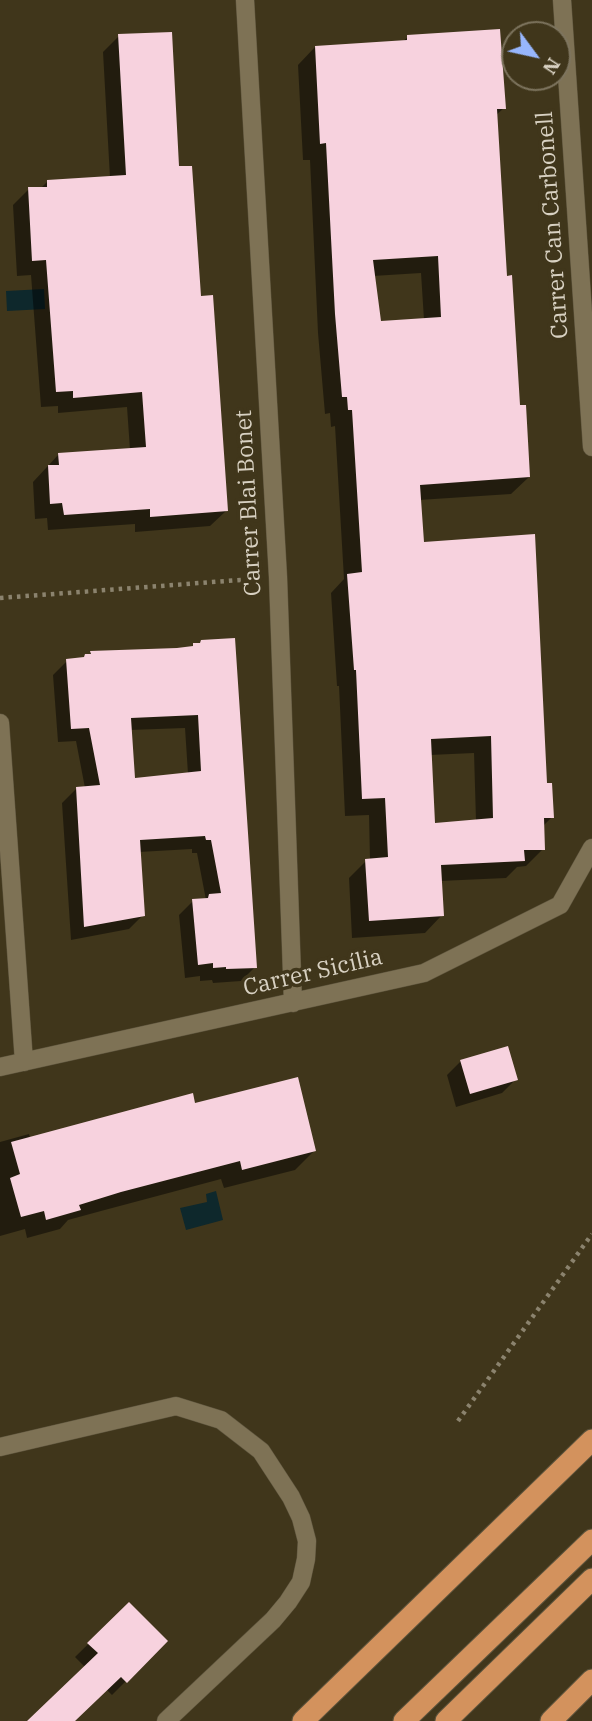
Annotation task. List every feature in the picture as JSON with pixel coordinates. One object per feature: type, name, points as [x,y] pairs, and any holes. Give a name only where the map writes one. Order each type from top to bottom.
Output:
[{"type":"highway","points":[[303,1721],[592,1440]]},
{"type":"highway","points":[[404,1721],[592,1540]]},
{"type":"highway","points":[[446,1721],[592,1580]]},
{"type":"highway","points":[[551,1721],[590,1682]]},
{"type":"street","name":"Carrer Blai Bonet","points":[[245,0],[278,577],[293,1003]]},
{"type":"street","name":"Carrer Can Carbonell","points":[[562,0],[592,447]]},
{"type":"street","points":[[0,723],[24,1062]]},
{"type":"street","name":"Carrer Sicília","points":[[0,1067],[424,973],[560,905],[592,848]]},
{"type":"street","points":[[0,1447],[176,1406],[221,1420],[261,1451],[291,1497],[301,1518],[307,1541],[301,1582],[273,1620],[166,1721]]},
{"type":"path","points":[[0,598],[278,577]]},
{"type":"path","points":[[458,1421],[592,1234]]},
{"type":"water","points":[[44,289],[45,309],[7,311],[6,291]]},
{"type":"water","points":[[216,1191],[223,1220],[186,1230],[180,1208],[207,1202],[206,1194]]},
{"type":"building","points":[[500,29],[501,91],[505,91],[506,109],[497,109],[507,276],[512,275],[520,405],[526,405],[530,477],[420,485],[424,542],[535,534],[547,783],[552,783],[554,818],[544,818],[545,850],[524,850],[525,861],[441,865],[444,916],[369,921],[365,859],[388,857],[385,798],[362,799],[356,670],[347,574],[362,572],[352,410],[348,410],[347,397],[342,397],[326,143],[320,144],[315,46],[407,40],[407,35]],"holes":[[[438,256],[441,317],[381,321],[373,260]],[[491,736],[493,818],[435,823],[431,739]]]},
{"type":"building","points":[[172,32],[179,166],[192,166],[201,296],[213,295],[228,511],[150,517],[150,509],[64,515],[62,503],[50,504],[48,465],[59,465],[58,453],[146,447],[142,392],[73,398],[73,391],[56,392],[46,260],[32,261],[28,187],[47,187],[47,180],[126,175],[118,34]]},
{"type":"building","points":[[235,638],[257,968],[213,968],[213,963],[198,965],[192,899],[208,898],[209,894],[221,893],[211,840],[206,840],[205,836],[140,840],[145,916],[84,927],[76,787],[100,785],[89,728],[71,729],[66,659],[84,657],[85,654],[91,654],[90,651],[193,646],[193,643],[200,643],[201,640]],"holes":[[[198,715],[201,771],[135,778],[131,718]]]},
{"type":"building","points":[[508,1046],[518,1080],[470,1094],[460,1060]]},
{"type":"building","points":[[298,1077],[316,1151],[242,1170],[240,1161],[121,1192],[79,1205],[81,1210],[46,1220],[44,1211],[21,1217],[10,1178],[20,1174],[11,1142],[193,1093],[195,1103]]},
{"type":"building","points":[[129,1602],[168,1641],[127,1683],[121,1677],[75,1721],[27,1721],[98,1653],[87,1643]]}]
